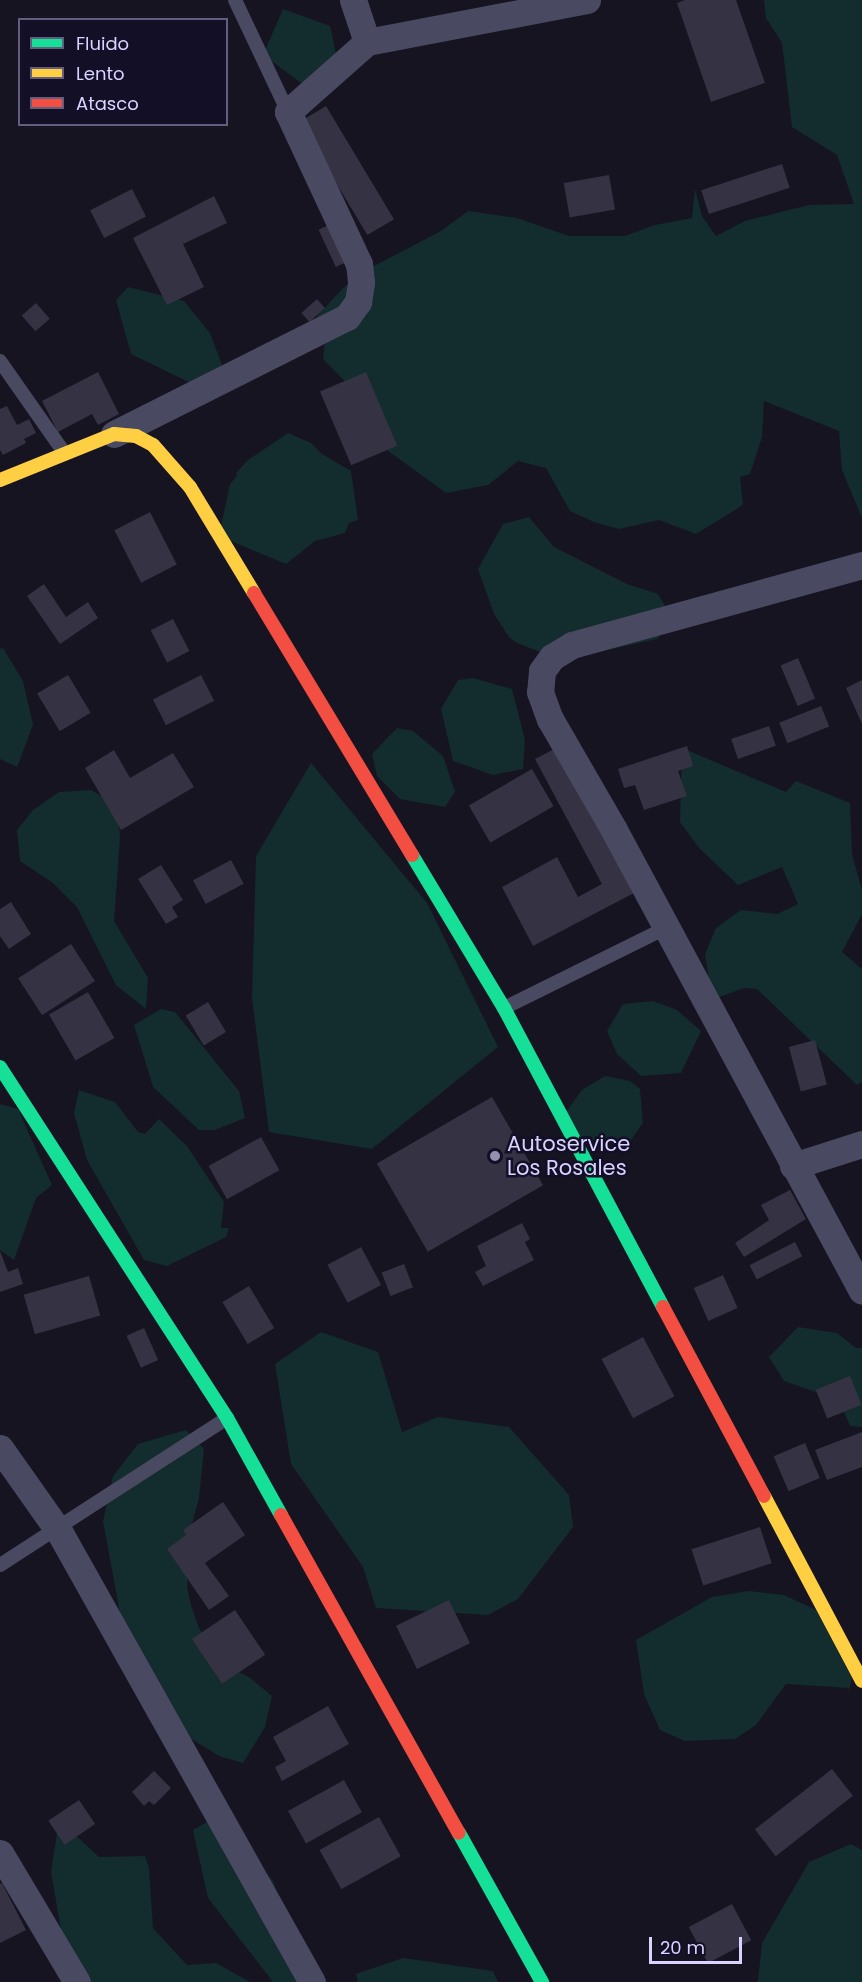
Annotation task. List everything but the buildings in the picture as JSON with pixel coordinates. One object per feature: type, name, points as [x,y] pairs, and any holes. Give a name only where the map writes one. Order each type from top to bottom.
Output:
[{"type":"main road","points":[[0,480],[114,434],[136,436],[153,445],[190,487],[504,1008],[862,1681]]},
{"type":"main road","points":[[3,1078],[227,1418],[542,1982]]},
{"type":"street","points":[[353,0],[367,42]]},
{"type":"street","points":[[114,434],[347,317],[358,302],[361,282],[359,264],[288,112],[367,42],[588,0]]},
{"type":"street","points":[[862,565],[573,645],[552,657],[542,671],[540,692],[550,719],[598,800],[862,1291]]},
{"type":"street","points":[[793,1166],[862,1144]]},
{"type":"street","points":[[0,1448],[56,1528],[312,1982]]},
{"type":"street","points":[[0,1853],[77,1982]]},
{"type":"lane","points":[[236,0],[288,112]]},
{"type":"lane","points":[[0,361],[65,454]]},
{"type":"lane","points":[[504,1008],[666,928]]},
{"type":"lane","points":[[0,1564],[227,1418]]},
{"type":"green space","points":[[764,0],[862,0],[862,518],[842,470],[839,431],[764,401],[762,437],[750,474],[740,477],[743,505],[696,534],[659,520],[619,529],[594,522],[570,511],[546,468],[518,461],[488,485],[446,493],[384,448],[357,394],[323,359],[326,334],[317,316],[344,287],[372,267],[441,231],[468,211],[517,218],[569,236],[625,236],[655,225],[692,218],[695,189],[702,216],[716,236],[745,221],[809,205],[854,204],[837,155],[792,127],[782,43],[766,18]]},
{"type":"green space","points":[[283,9],[330,26],[342,82],[308,88],[263,55]]},
{"type":"green space","points":[[128,287],[184,301],[210,333],[223,368],[207,391],[131,354],[116,300]]},
{"type":"green space","points":[[288,433],[311,443],[322,454],[351,471],[358,520],[349,523],[345,533],[315,541],[286,564],[226,539],[221,526],[230,484],[237,476],[236,473],[248,460]]},
{"type":"green space","points":[[529,517],[554,547],[627,584],[658,594],[673,620],[657,639],[598,652],[573,651],[561,660],[517,643],[509,637],[494,614],[478,569],[503,524]]},
{"type":"green space","points":[[3,648],[23,681],[33,725],[17,767],[0,759],[0,649]]},
{"type":"green space","points":[[473,678],[512,689],[525,740],[523,769],[493,775],[453,761],[441,709],[458,680]]},
{"type":"green space","points":[[397,728],[413,731],[443,756],[455,792],[445,807],[400,799],[377,776],[372,754]]},
{"type":"green space","points":[[682,748],[786,792],[796,781],[850,803],[852,854],[862,890],[862,914],[842,952],[862,969],[862,1082],[857,1085],[757,989],[744,988],[719,997],[710,985],[705,954],[716,928],[741,910],[777,914],[798,904],[782,867],[738,885],[699,848],[680,822]]},
{"type":"green space","points":[[311,763],[427,903],[498,1047],[372,1149],[269,1132],[252,998],[256,856]]},
{"type":"green space","points":[[91,790],[117,805],[120,837],[114,921],[148,978],[146,1009],[116,985],[77,907],[53,883],[20,861],[17,830],[33,810],[59,792]]},
{"type":"green space","points":[[653,1001],[677,1010],[701,1031],[681,1073],[641,1076],[617,1054],[607,1031],[623,1004]]},
{"type":"green space","points":[[161,1009],[175,1012],[239,1091],[245,1118],[215,1130],[199,1130],[153,1087],[134,1025]]},
{"type":"green space","points":[[605,1076],[630,1081],[640,1089],[643,1123],[629,1143],[579,1144],[561,1119],[582,1090]]},
{"type":"green space","points":[[79,1090],[115,1102],[138,1132],[145,1134],[159,1119],[187,1146],[224,1202],[221,1228],[229,1228],[226,1237],[167,1266],[144,1260],[87,1160],[74,1113]]},
{"type":"green space","points":[[0,1104],[18,1109],[52,1185],[36,1198],[14,1260],[0,1250]]},
{"type":"green space","points":[[798,1327],[837,1333],[856,1348],[862,1348],[862,1427],[850,1426],[839,1400],[784,1381],[769,1357]]},
{"type":"green space","points":[[321,1332],[378,1352],[402,1432],[438,1417],[509,1427],[569,1495],[573,1527],[518,1599],[488,1615],[376,1608],[363,1567],[291,1464],[275,1364]]},
{"type":"green space","points":[[186,1430],[204,1449],[199,1498],[190,1532],[187,1587],[191,1605],[199,1628],[222,1664],[249,1677],[272,1696],[265,1727],[243,1763],[219,1756],[190,1738],[125,1640],[103,1521],[113,1476],[138,1444]]},
{"type":"green space","points":[[749,1591],[784,1595],[816,1610],[852,1678],[847,1699],[849,1688],[786,1684],[756,1725],[735,1739],[685,1741],[660,1730],[644,1694],[636,1640],[712,1597]]},
{"type":"green space","points":[[217,1816],[273,1881],[282,1908],[325,1982],[273,1982],[208,1898],[193,1830]]},
{"type":"green space","points":[[59,1820],[99,1857],[145,1856],[149,1868],[153,1928],[187,1965],[216,1963],[250,1982],[88,1982],[63,1941],[51,1872]]},
{"type":"green space","points":[[851,1844],[862,1850],[862,1982],[758,1982],[762,1943],[809,1862]]},
{"type":"green space","points":[[403,1958],[493,1971],[498,1982],[358,1982],[356,1974]]},
{"type":"traffic: fast","points":[[412,855],[504,1008],[663,1307]]},
{"type":"traffic: fast","points":[[0,1067],[227,1418],[281,1515]]},
{"type":"traffic: fast","points":[[459,1833],[542,1982]]},
{"type":"traffic: slow","points":[[0,480],[114,434],[136,436],[153,445],[190,487],[254,593]]},
{"type":"traffic: slow","points":[[764,1496],[862,1681]]},
{"type":"traffic: jam","points":[[254,593],[412,855]]},
{"type":"traffic: jam","points":[[663,1307],[764,1496]]},
{"type":"traffic: jam","points":[[281,1515],[459,1833]]},
{"type":"place","name":"Autoservice Los Rosales","points":[[495,1156]]}]
